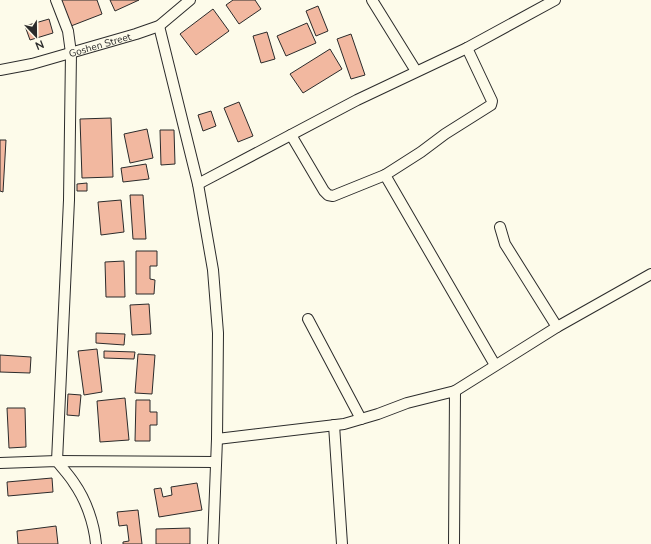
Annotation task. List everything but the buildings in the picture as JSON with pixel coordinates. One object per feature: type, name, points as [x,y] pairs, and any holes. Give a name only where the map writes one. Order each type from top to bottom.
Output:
[{"type":"street","points":[[56,0],[68,31],[71,53],[69,200],[57,461],[75,483],[88,509],[95,529],[96,544]]},
{"type":"street","name":"Goshen Street","points":[[0,70],[32,64],[159,26],[190,0]]},
{"type":"street","points":[[372,0],[416,72]]},
{"type":"street","points":[[198,184],[357,100],[467,48],[538,4],[555,0]]},
{"type":"street","points":[[159,26],[198,184],[213,270],[218,333],[217,439],[213,544]]},
{"type":"street","points":[[291,135],[324,191],[328,195],[332,196],[385,175],[491,105],[492,101],[467,48]]},
{"type":"street","points":[[385,175],[495,365]]},
{"type":"street","points":[[500,227],[505,244],[557,327]]},
{"type":"street","points":[[217,439],[344,424],[407,403],[456,390],[557,327],[651,274]]},
{"type":"street","points":[[308,319],[362,419]]},
{"type":"street","points":[[454,544],[456,390]]},
{"type":"street","points":[[334,425],[342,544]]},
{"type":"street","points":[[0,463],[57,461],[216,462]]}]
